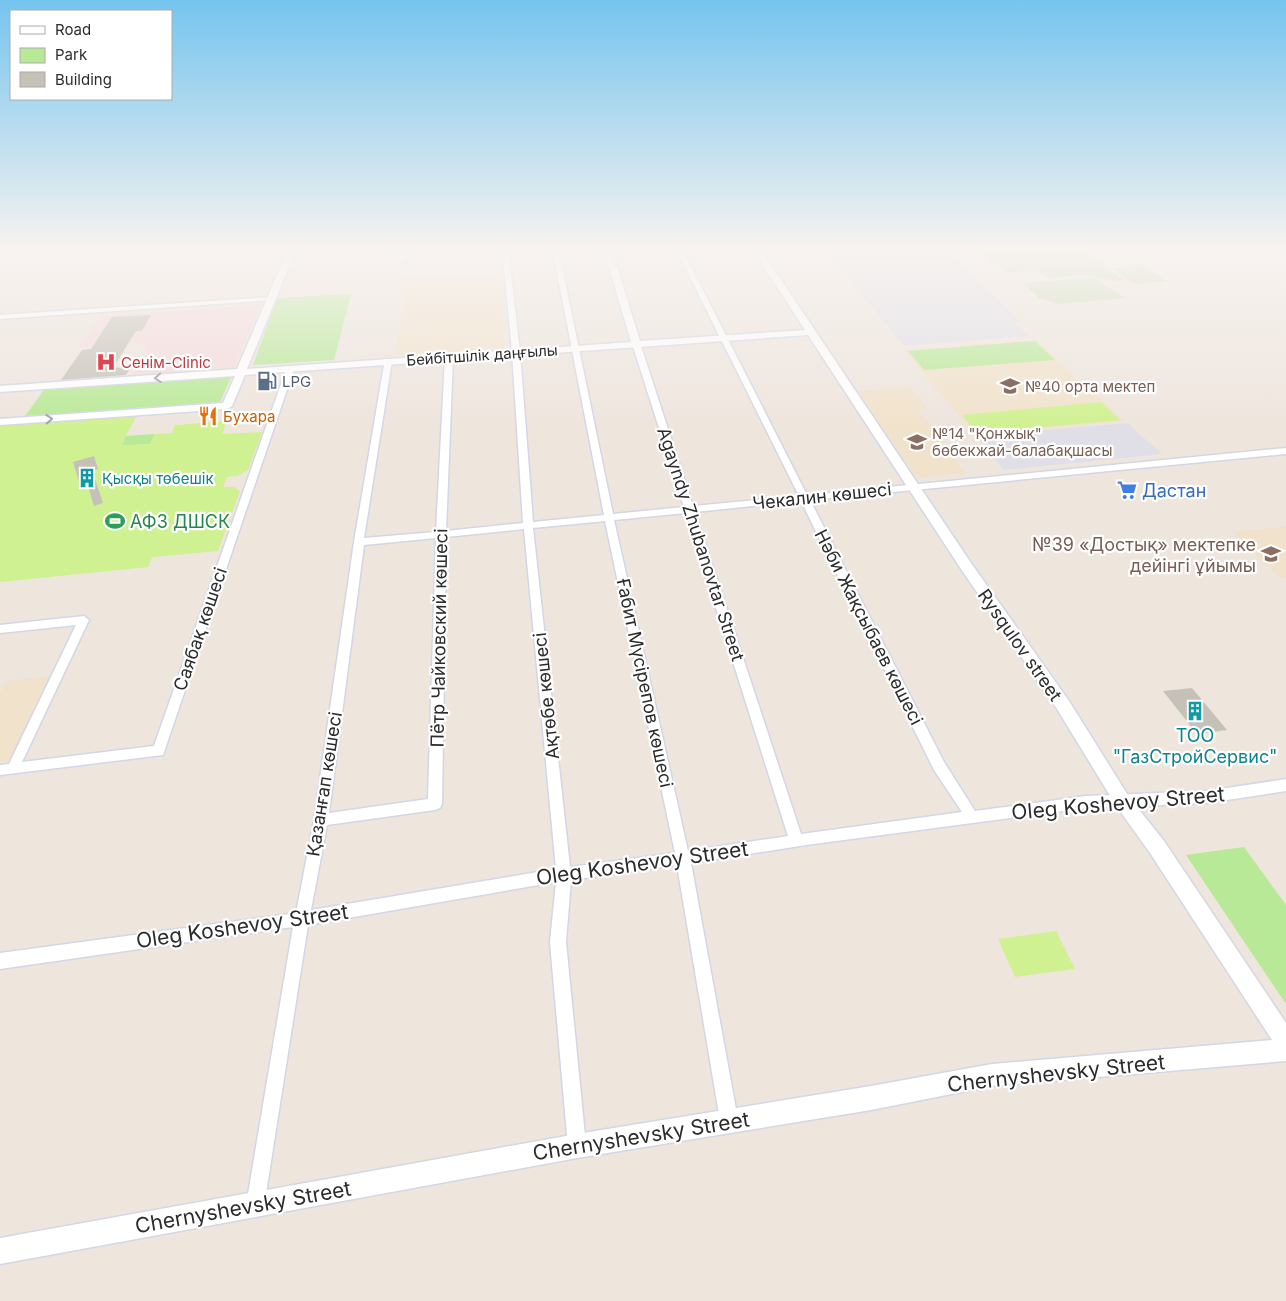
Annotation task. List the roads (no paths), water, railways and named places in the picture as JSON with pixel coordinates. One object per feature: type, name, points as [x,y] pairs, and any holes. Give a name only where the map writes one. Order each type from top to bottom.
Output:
[{"type":"street","points":[[0,317],[140,308]]},
{"type":"street","points":[[0,422],[227,406],[268,308]]},
{"type":"street","name":"Ақтөбе көшесі","points":[[511,308],[528,526],[564,874],[558,942],[577,1146]]},
{"type":"street","name":"Ғабит Мүсірепов көшесі","points":[[569,308],[609,518],[683,858],[730,1120]]},
{"type":"street","name":"Agayndy Zhubanovtar Street","points":[[625,308],[796,840]]},
{"type":"street","name":"Нәби Жақсыбаев көшесі","points":[[709,308],[939,766],[972,817]]},
{"type":"street","name":"Rysqulov street","points":[[795,308],[966,566],[1063,705],[1123,802],[1157,847],[1286,1042]]},
{"type":"street","name":"Бейбітшілік даңғылы","points":[[0,389],[811,332]]},
{"type":"street","name":"Пётр Чайковский көшесі","points":[[320,820],[435,804],[441,534],[449,357]]},
{"type":"street","name":"Қазанғап көшесі","points":[[255,1206],[320,820],[359,542],[388,361]]},
{"type":"street","name":"Саябақ көшесі","points":[[0,770],[158,751],[290,368]]},
{"type":"street","name":"Чекалин көшесі","points":[[359,542],[914,486],[1286,451]]},
{"type":"street","points":[[0,629],[84,620],[13,768]]},
{"type":"street","name":"Oleg Koshevoy Street","points":[[0,961],[302,919],[564,874],[796,840],[1086,802],[1207,798],[1286,785]]},
{"type":"street","name":"Chernyshevsky Street","points":[[0,1251],[577,1146],[871,1098],[992,1075],[1286,1050]]},
{"type":"place","name":"Сенім-Clinic","points":[[106,362]]},
{"type":"place","name":"LPG","points":[[267,381]]},
{"type":"place","name":"№40 орта мектеп","points":[[1010,386]]},
{"type":"place","name":"Бухара","points":[[208,416]]},
{"type":"place","name":"№14 \"Қонжық\" бөбекжай-балабақшасы","points":[[917,442]]},
{"type":"place","name":"Қысқы төбешік","points":[[87,478]]},
{"type":"place","name":"Дастан","points":[[1127,490]]},
{"type":"place","name":"АФЗ ДШСК","points":[[115,521]]},
{"type":"place","name":"№39 «Достық» мектепке дейінгі ұйымы","points":[[1271,554]]},
{"type":"place","name":"ТОО \"ГазСтройСервис\"","points":[[1195,711]]}]
